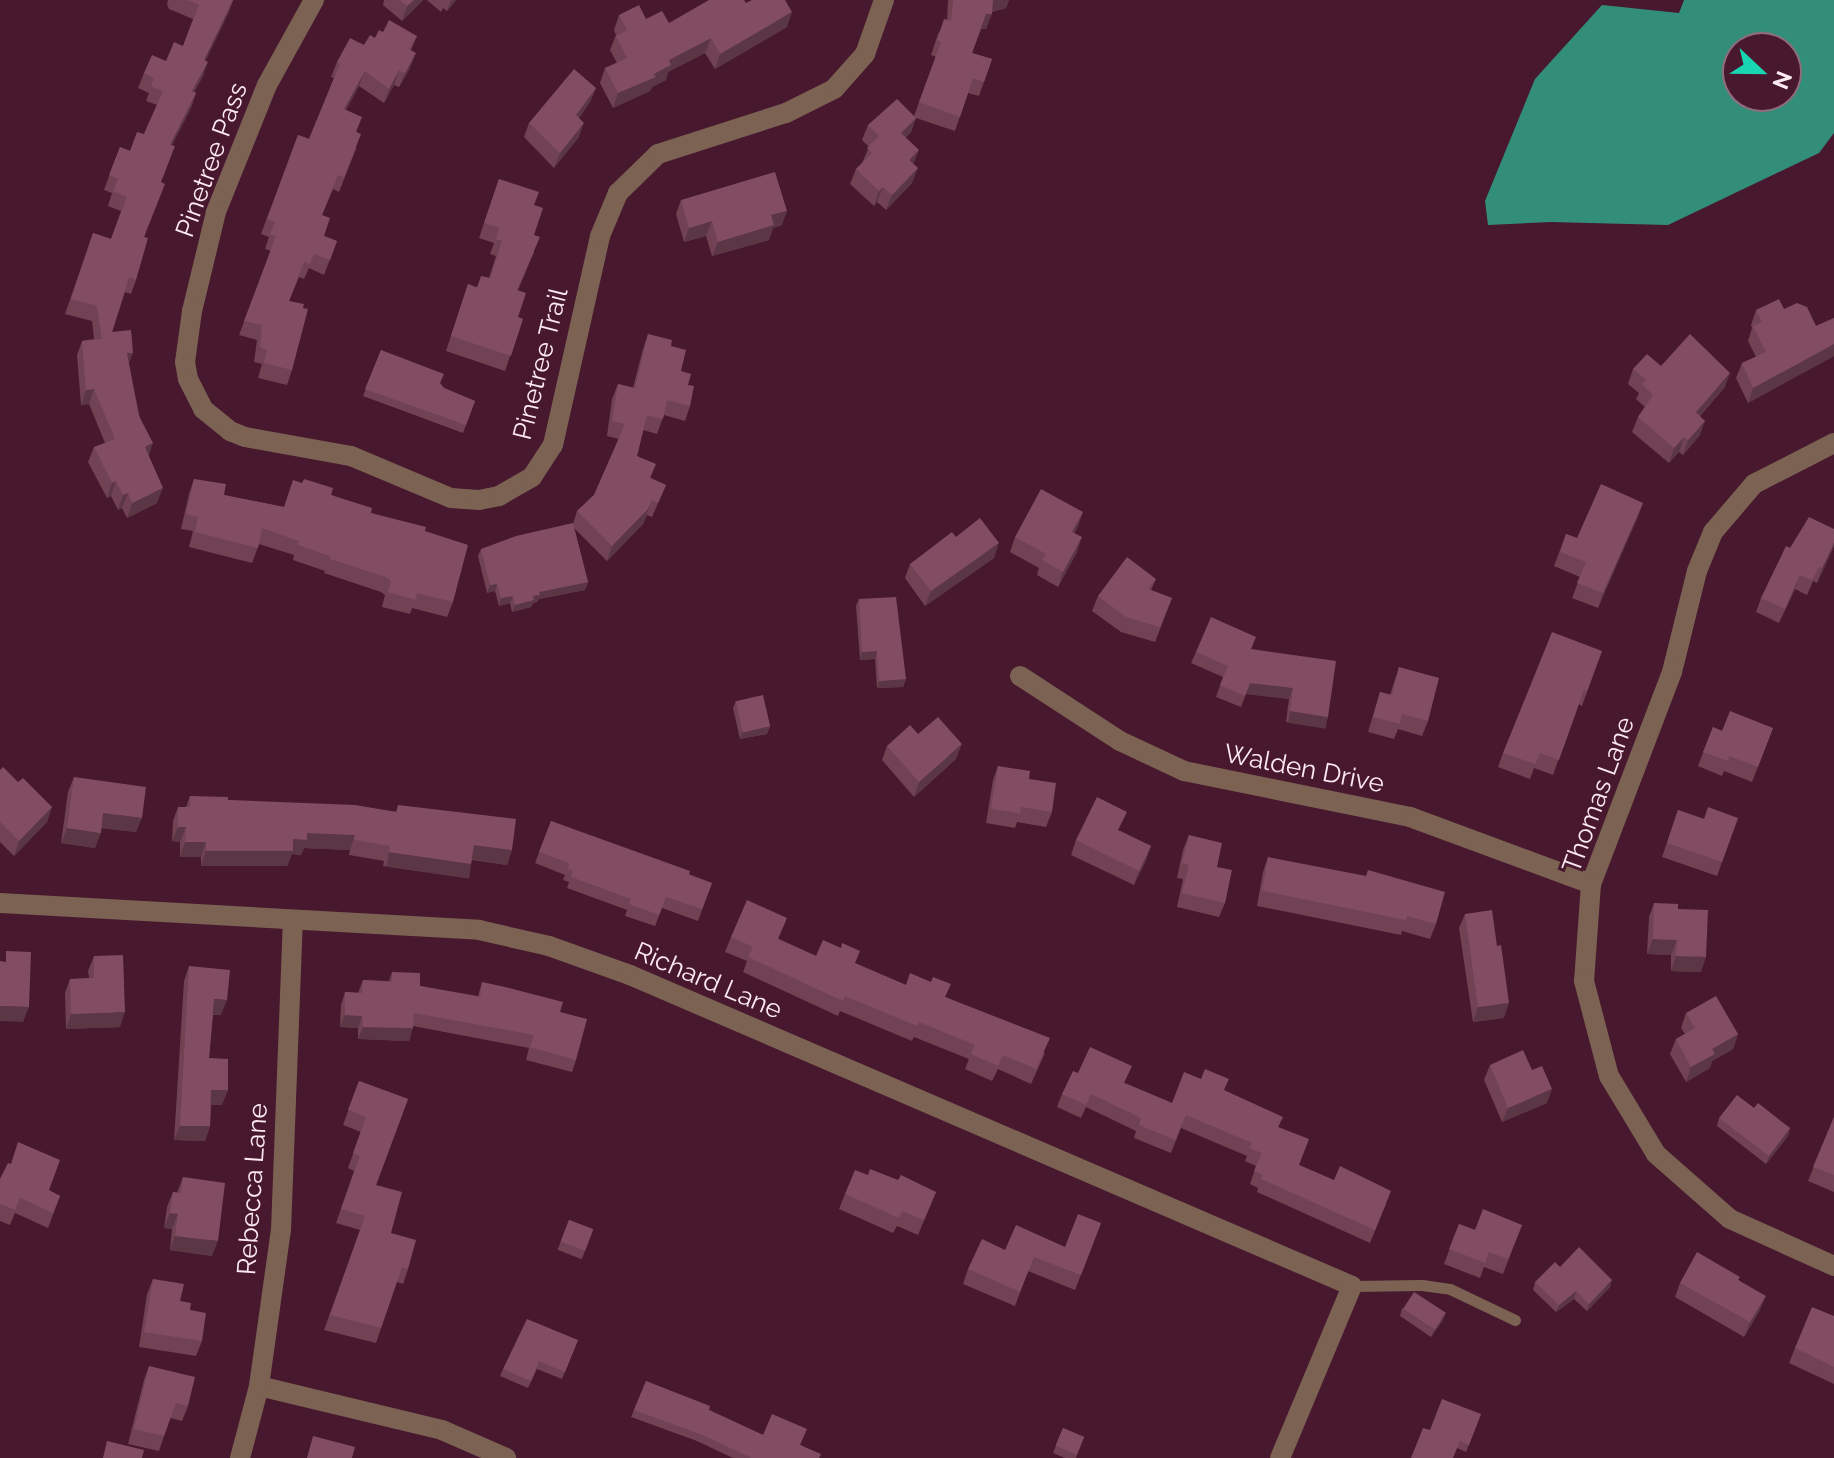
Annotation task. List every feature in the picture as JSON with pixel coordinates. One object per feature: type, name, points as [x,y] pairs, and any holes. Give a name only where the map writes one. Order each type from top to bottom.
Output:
[{"type":"street","name":"Pinetree Pass","points":[[187,347],[207,245],[227,179],[267,85],[314,0]]},
{"type":"street","name":"Pinetree Trail","points":[[187,347],[185,362],[194,395],[203,409],[230,431],[245,437],[351,456],[451,498],[490,499],[515,489],[539,470],[553,445],[591,272],[618,193],[658,154],[786,113],[834,89],[865,54],[884,0]]},
{"type":"street","name":"Thomas Lane","points":[[1834,443],[1754,484],[1713,532],[1697,571],[1672,672],[1591,884],[1584,981],[1609,1076],[1656,1154],[1730,1219],[1834,1266]]},
{"type":"street","name":"Walden Drive","points":[[1020,676],[1120,741],[1184,771],[1410,817],[1591,884]]},
{"type":"street","name":"Richard Lane","points":[[0,903],[479,930],[549,946],[630,975],[1352,1286]]},
{"type":"street","name":"Rebecca Lane","points":[[240,1458],[259,1386],[281,1230],[293,920]]},
{"type":"street","points":[[1280,1458],[1352,1286]]},
{"type":"street","points":[[259,1386],[442,1430],[506,1458]]},
{"type":"lane","points":[[1352,1286],[1422,1285],[1450,1289],[1515,1320]]},
{"type":"shaded area","points":[[1684,0],[1834,0],[1834,133],[1819,153],[1668,225],[1551,222],[1488,225],[1485,201],[1535,79],[1602,5],[1679,13]]},
{"type":"building","points":[[188,0],[233,0],[204,60],[208,62],[192,91],[196,93],[170,145],[175,146],[161,182],[165,184],[144,237],[148,238],[136,280],[129,277],[112,332],[131,330],[133,353],[127,353],[138,414],[153,443],[145,447],[163,488],[132,503],[128,493],[123,495],[116,481],[112,483],[94,447],[115,439],[94,389],[86,390],[82,341],[102,339],[97,306],[71,299],[93,233],[111,239],[127,197],[113,191],[118,179],[109,175],[120,147],[130,151],[137,132],[144,134],[163,91],[151,86],[154,78],[144,73],[152,55],[166,61],[174,42],[183,46],[199,5]]},
{"type":"building","points":[[400,0],[414,0],[407,6]]},
{"type":"building","points":[[709,0],[744,0],[746,3],[752,0],[785,0],[792,12],[720,54],[711,38],[669,60],[671,65],[654,74],[656,77],[618,93],[605,68],[627,58],[616,36],[627,30],[619,15],[639,5],[646,19],[662,11],[669,23]]},
{"type":"building","points":[[953,0],[993,0],[992,14],[986,14],[972,53],[992,59],[984,82],[973,78],[960,117],[919,102],[941,42],[937,40],[944,19],[951,21]]},
{"type":"building","points":[[389,20],[417,36],[409,49],[416,53],[405,73],[399,70],[389,89],[365,71],[344,109],[362,117],[356,132],[361,134],[344,177],[338,175],[322,215],[330,218],[324,236],[337,241],[330,260],[314,254],[310,264],[304,262],[289,301],[304,304],[303,308],[308,309],[292,370],[264,363],[267,350],[260,347],[262,325],[244,321],[276,236],[270,234],[275,222],[267,219],[298,135],[309,139],[340,64],[337,62],[350,38],[364,45],[370,35],[375,38],[379,30],[383,32]]},
{"type":"building","points":[[574,69],[596,88],[576,115],[584,123],[560,153],[529,123]]},
{"type":"building","points":[[897,99],[916,118],[901,133],[919,150],[909,160],[918,168],[892,195],[883,187],[879,191],[856,169],[872,153],[867,148],[879,136],[868,125]]},
{"type":"building","points":[[775,172],[787,211],[771,215],[774,225],[718,242],[712,221],[689,228],[681,200]]},
{"type":"building","points":[[499,179],[539,192],[534,205],[543,208],[534,235],[540,237],[517,290],[526,293],[518,317],[523,319],[511,356],[451,336],[468,284],[477,288],[481,276],[490,278],[502,241],[496,239],[499,228],[484,223]]},
{"type":"building","points":[[1779,299],[1784,309],[1797,303],[1807,307],[1816,326],[1834,318],[1834,344],[1753,388],[1742,363],[1766,352],[1753,326],[1762,322],[1756,310]]},
{"type":"building","points":[[648,334],[672,340],[671,346],[686,350],[681,371],[691,374],[688,385],[694,386],[690,406],[667,400],[663,419],[647,415],[637,456],[656,464],[650,478],[666,485],[658,503],[652,500],[648,509],[612,546],[577,511],[594,495],[625,424],[612,421],[618,384],[635,388]]},
{"type":"building","points":[[1690,334],[1730,373],[1696,412],[1705,421],[1688,440],[1684,437],[1674,448],[1638,417],[1653,395],[1642,384],[1646,380],[1633,369],[1647,354],[1661,366]]},
{"type":"building","points":[[381,350],[444,374],[440,383],[444,388],[475,401],[466,425],[365,389]]},
{"type":"building","points":[[194,479],[226,484],[224,495],[284,507],[293,480],[302,483],[304,479],[333,488],[331,495],[372,508],[371,513],[426,527],[425,531],[468,545],[453,602],[417,593],[415,600],[388,592],[391,581],[386,577],[330,559],[330,556],[298,545],[299,541],[262,528],[258,548],[195,532],[198,517],[186,514]]},
{"type":"building","points":[[1601,484],[1643,503],[1603,593],[1577,583],[1586,562],[1560,552],[1566,534],[1577,538]]},
{"type":"building","points":[[1041,489],[1083,512],[1072,532],[1082,537],[1063,572],[1042,560],[1046,554],[1015,537]]},
{"type":"building","points":[[1809,517],[1834,529],[1834,543],[1822,568],[1819,567],[1812,580],[1800,575],[1785,609],[1761,598],[1786,546],[1790,548]]},
{"type":"building","points":[[980,518],[999,543],[931,591],[910,564],[952,532],[956,537]]},
{"type":"building","points":[[573,523],[588,582],[539,592],[540,595],[533,596],[534,600],[515,605],[513,596],[501,598],[497,584],[490,585],[481,549],[516,536]]},
{"type":"building","points":[[1127,557],[1156,579],[1148,589],[1172,598],[1160,627],[1126,617],[1098,596]]},
{"type":"building","points":[[896,597],[906,679],[879,681],[877,651],[862,652],[859,599]]},
{"type":"building","points":[[1211,617],[1256,637],[1251,649],[1336,661],[1328,717],[1290,711],[1293,688],[1250,683],[1245,696],[1220,685],[1228,666],[1196,652]]},
{"type":"building","points":[[1552,632],[1602,651],[1587,691],[1584,690],[1559,760],[1540,753],[1535,764],[1503,753]]},
{"type":"building","points":[[1399,667],[1439,678],[1428,721],[1402,714],[1400,724],[1373,717],[1380,692],[1392,695]]},
{"type":"building","points":[[763,695],[770,726],[743,732],[736,701]]},
{"type":"building","points":[[1730,711],[1773,728],[1758,767],[1729,756],[1728,761],[1703,752],[1713,727],[1722,731]]},
{"type":"building","points":[[938,717],[962,744],[919,782],[887,746],[910,725],[918,734]]},
{"type":"building","points":[[998,766],[1030,771],[1029,779],[1056,783],[1052,812],[1021,807],[1020,813],[991,809]]},
{"type":"building","points":[[3,767],[18,782],[23,778],[52,807],[19,841],[0,822],[0,770]]},
{"type":"building","points":[[74,777],[146,787],[142,818],[103,813],[101,833],[67,828]]},
{"type":"building","points":[[190,796],[355,805],[397,812],[398,805],[516,819],[512,850],[474,845],[471,864],[389,852],[390,846],[354,840],[355,835],[307,833],[307,840],[293,839],[293,851],[206,851],[206,842],[185,842],[186,827],[178,827],[178,807],[190,807]]},
{"type":"building","points":[[1097,797],[1127,812],[1118,830],[1151,846],[1139,871],[1076,840]]},
{"type":"building","points":[[1708,807],[1738,818],[1722,862],[1667,843],[1678,810],[1704,819]]},
{"type":"building","points":[[551,821],[690,871],[689,875],[712,883],[702,909],[666,897],[659,915],[629,904],[631,899],[571,877],[573,871],[568,869],[569,863],[539,852]]},
{"type":"building","points":[[1189,835],[1222,843],[1217,867],[1232,870],[1225,903],[1182,893],[1189,865],[1182,863]]},
{"type":"building","points":[[1268,857],[1366,876],[1368,870],[1445,892],[1436,924],[1407,916],[1406,920],[1262,891]]},
{"type":"building","points":[[747,900],[787,918],[778,939],[816,956],[823,940],[841,948],[842,943],[860,951],[855,963],[906,985],[910,973],[931,982],[933,977],[951,984],[945,997],[1050,1038],[1036,1069],[1003,1055],[998,1066],[971,1054],[975,1045],[919,1022],[917,1026],[845,996],[843,1001],[748,957],[753,947],[731,937]]},
{"type":"building","points":[[1654,903],[1678,904],[1678,909],[1708,910],[1706,957],[1676,956],[1677,940],[1653,939]]},
{"type":"building","points":[[1492,910],[1497,946],[1501,945],[1509,1003],[1478,1007],[1465,914]]},
{"type":"building","points":[[6,951],[31,952],[29,1007],[0,1006],[0,961],[6,962]]},
{"type":"building","points":[[123,955],[125,1012],[71,1014],[70,979],[94,978],[94,956]]},
{"type":"building","points":[[189,966],[230,970],[227,1000],[214,999],[209,1058],[228,1059],[228,1090],[211,1090],[210,1126],[180,1126]]},
{"type":"building","points":[[392,972],[420,973],[420,986],[480,997],[482,982],[563,1002],[560,1012],[587,1019],[576,1060],[530,1047],[534,1035],[414,1013],[413,1028],[363,1027],[362,1016],[345,1015],[345,992],[362,993],[363,980],[392,982]]},
{"type":"building","points":[[1716,996],[1738,1034],[1712,1049],[1715,1054],[1691,1067],[1676,1039],[1695,1028],[1686,1013]]},
{"type":"building","points":[[1090,1047],[1132,1066],[1124,1083],[1172,1103],[1184,1072],[1201,1079],[1205,1069],[1229,1079],[1224,1090],[1283,1117],[1278,1127],[1309,1139],[1299,1165],[1334,1180],[1340,1166],[1391,1191],[1375,1230],[1261,1179],[1263,1175],[1254,1171],[1262,1153],[1249,1148],[1252,1143],[1186,1115],[1175,1140],[1139,1125],[1141,1118],[1091,1094],[1086,1105],[1062,1094],[1073,1071],[1078,1073]]},
{"type":"building","points":[[1523,1050],[1532,1070],[1542,1066],[1552,1089],[1508,1108],[1490,1065]]},
{"type":"building","points":[[359,1081],[408,1099],[376,1185],[402,1192],[391,1233],[416,1240],[408,1269],[402,1267],[381,1328],[330,1315],[365,1216],[341,1209],[360,1156],[353,1153],[366,1117],[348,1110]]},
{"type":"building","points":[[1737,1095],[1754,1108],[1758,1103],[1790,1128],[1769,1156],[1719,1118]]},
{"type":"building","points":[[1834,1117],[1834,1175],[1813,1167]]},
{"type":"building","points":[[18,1142],[60,1160],[49,1190],[60,1196],[53,1213],[20,1198],[15,1210],[0,1204],[0,1179],[8,1163],[11,1164]]},
{"type":"building","points":[[870,1169],[898,1180],[901,1175],[936,1192],[924,1220],[902,1211],[899,1218],[845,1194],[855,1170],[868,1175]]},
{"type":"building","points":[[183,1177],[225,1183],[218,1241],[175,1236],[178,1214],[170,1213],[173,1192],[181,1193]]},
{"type":"building","points":[[1483,1209],[1522,1225],[1508,1259],[1489,1252],[1485,1263],[1449,1249],[1459,1224],[1475,1230]]},
{"type":"building","points":[[1078,1214],[1101,1223],[1081,1275],[1034,1257],[1020,1292],[968,1269],[982,1239],[1005,1250],[1016,1225],[1065,1247]]},
{"type":"building","points":[[569,1220],[593,1229],[585,1251],[561,1241]]},
{"type":"building","points":[[1579,1247],[1612,1280],[1589,1304],[1576,1291],[1559,1305],[1535,1282],[1555,1262],[1560,1267]]},
{"type":"building","points":[[1697,1252],[1766,1296],[1750,1322],[1680,1283]]},
{"type":"building","points":[[153,1279],[184,1284],[180,1301],[191,1303],[190,1310],[206,1313],[202,1341],[144,1332]]},
{"type":"building","points":[[1414,1292],[1446,1313],[1435,1329],[1403,1309]]},
{"type":"building","points":[[1812,1307],[1834,1316],[1834,1367],[1795,1348]]},
{"type":"building","points":[[527,1319],[578,1340],[565,1372],[539,1361],[531,1381],[503,1369]]},
{"type":"building","points":[[149,1366],[195,1377],[188,1406],[176,1403],[164,1436],[134,1429]]},
{"type":"building","points":[[646,1381],[710,1406],[709,1410],[763,1435],[772,1414],[807,1429],[800,1445],[821,1454],[819,1458],[752,1458],[700,1434],[634,1410]]},
{"type":"building","points":[[1442,1399],[1481,1414],[1469,1445],[1460,1441],[1453,1458],[1411,1458],[1423,1428],[1430,1430]]},
{"type":"building","points":[[1063,1428],[1084,1437],[1077,1454],[1056,1445]]},
{"type":"building","points":[[313,1436],[355,1447],[352,1458],[307,1458]]},
{"type":"building","points":[[107,1441],[144,1450],[142,1458],[103,1458]]}]
